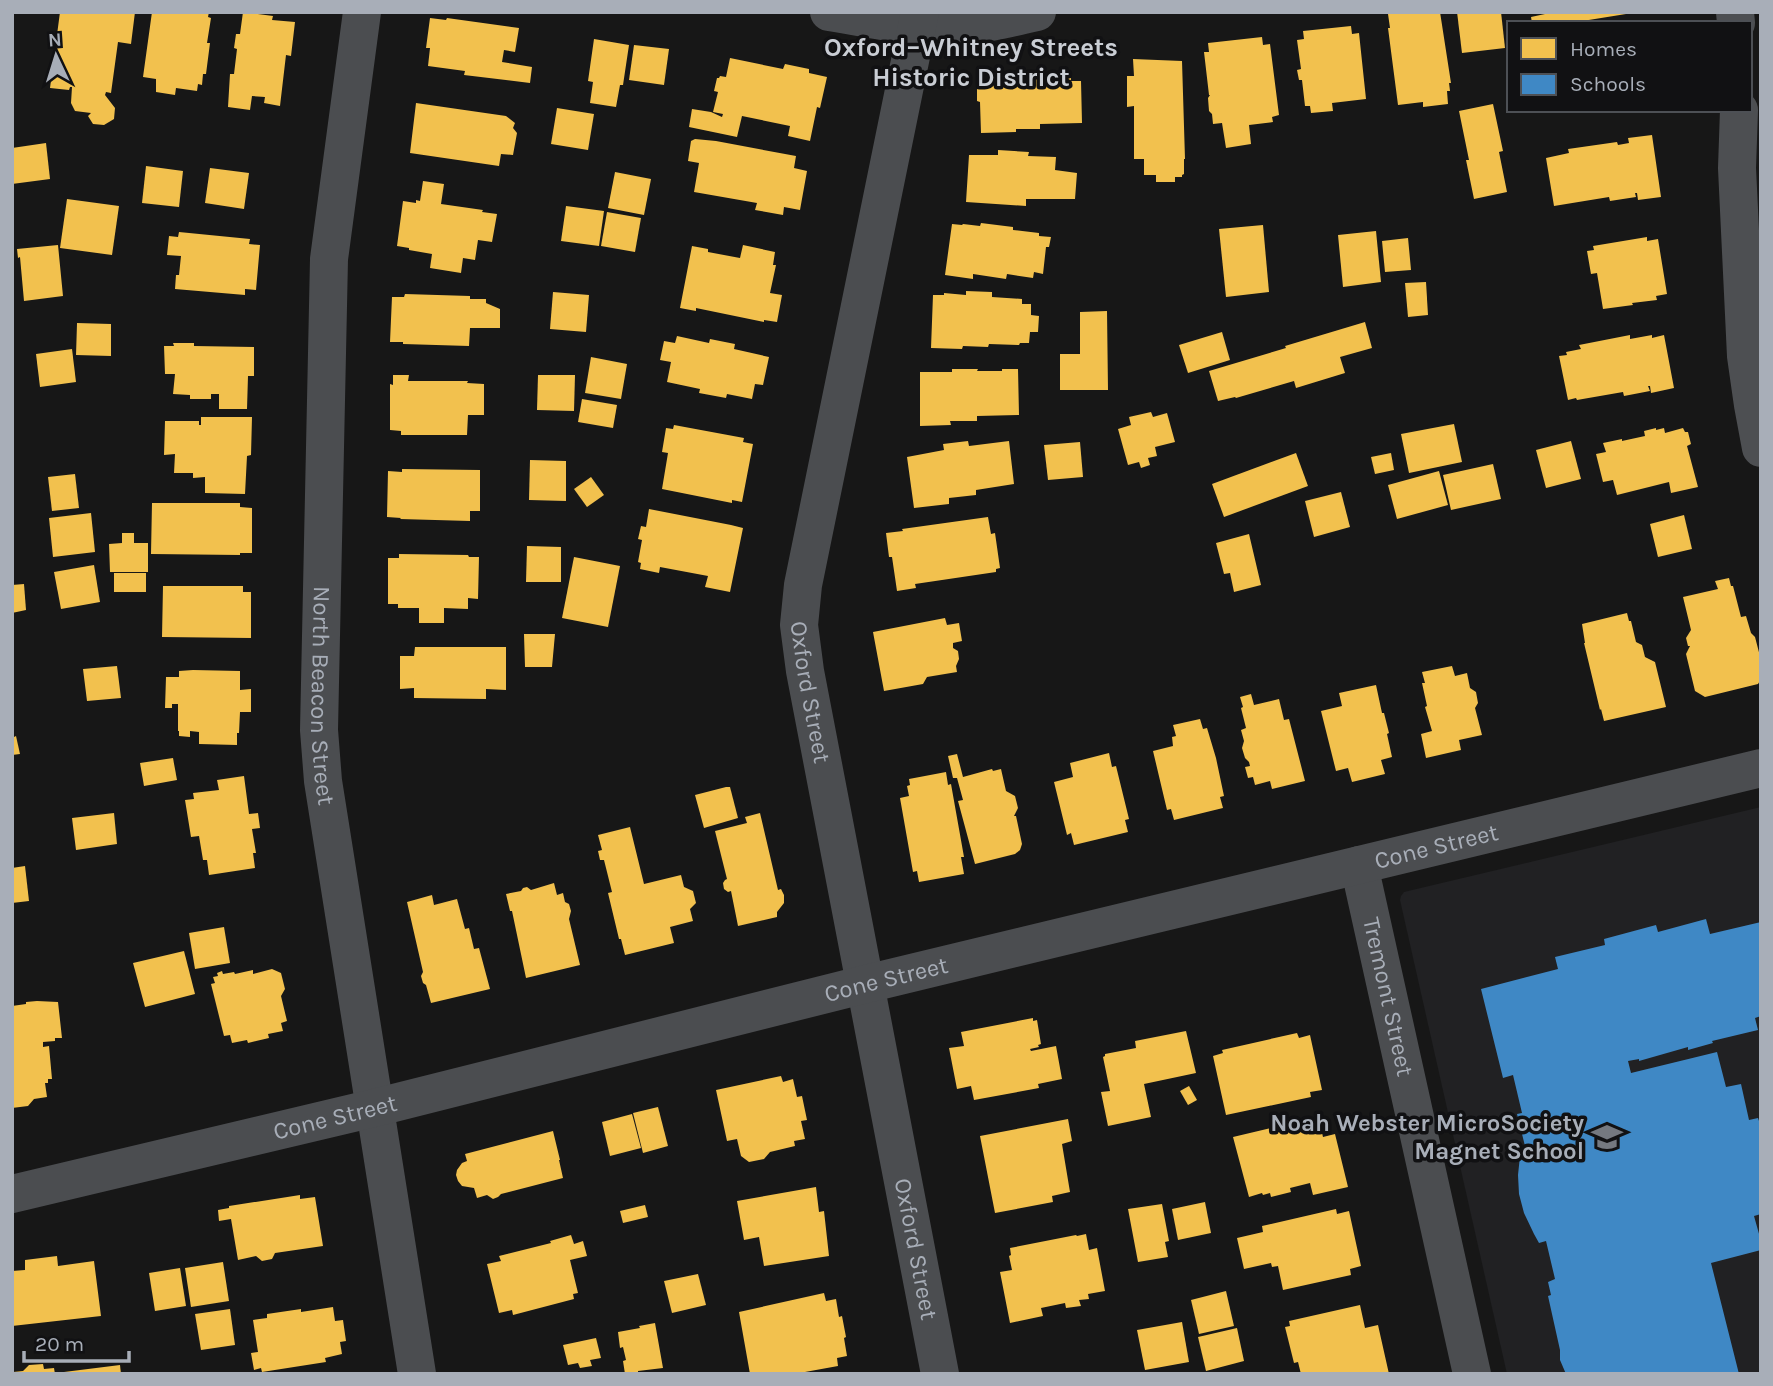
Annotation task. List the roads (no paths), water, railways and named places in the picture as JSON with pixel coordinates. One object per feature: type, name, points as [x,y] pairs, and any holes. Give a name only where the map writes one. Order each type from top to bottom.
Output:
[{"type":"main road","points":[[1739,112],[1737,168],[1746,356],[1761,448]]},
{"type":"street","name":"North Beacon Street","points":[[362,12],[329,259],[319,730],[323,781],[417,1374]]},
{"type":"street","points":[[829,12],[918,19],[948,27],[998,21],[1037,12]]},
{"type":"street","name":"Oxford Street","points":[[918,19],[803,585],[799,625],[805,671],[940,1374]]},
{"type":"street","name":"Cone Street","points":[[12,1194],[374,1108],[866,984],[1761,768]]},
{"type":"street","name":"Tremont Street","points":[[1359,865],[1472,1374]]},
{"type":"place","name":"Noah Webster MicroSociety Magnet School","points":[[1607,1137]]},
{"type":"district","name":"Oxford–Whitney Streets Historic District","points":[[971,62]]}]
